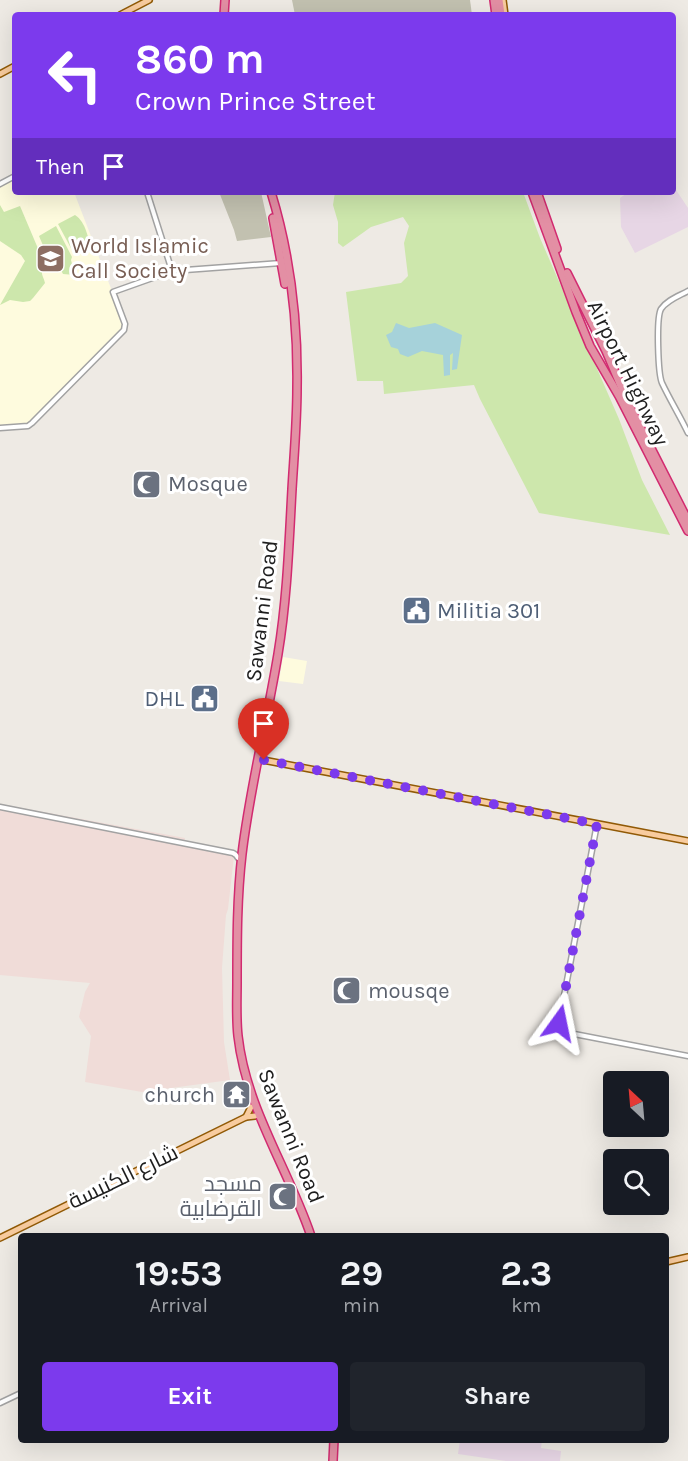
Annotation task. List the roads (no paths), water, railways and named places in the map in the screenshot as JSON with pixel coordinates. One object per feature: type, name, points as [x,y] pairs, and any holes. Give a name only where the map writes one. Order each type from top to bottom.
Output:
[{"type":"highway","name":"Sawanni Road","points":[[270,195],[286,273],[292,339],[293,396],[283,607],[278,656],[262,758],[257,765],[241,866],[237,945],[238,1033],[242,1065],[253,1099],[300,1204],[308,1233]]},
{"type":"highway","name":"Airport Highway","points":[[533,195],[590,346],[619,396],[688,531]]},
{"type":"highway","name":"Airport Highway","points":[[538,195],[566,272],[606,351],[629,405],[688,521]]},
{"type":"highway","points":[[282,253],[293,263],[286,273],[273,264],[282,253]]},
{"type":"highway","points":[[565,281],[596,351],[599,353],[601,349],[566,272]]},
{"type":"highway","name":"Sawanni Road","points":[[283,607],[237,853],[233,944],[233,1029],[244,1088],[308,1233]]},
{"type":"highway","points":[[335,1461],[336,1443]]},
{"type":"main road","points":[[128,12],[151,0]]},
{"type":"main road","points":[[262,758],[688,841]]},
{"type":"main road","points":[[246,1117],[251,1107]]},
{"type":"main road","name":"شارع الكنيسة","points":[[0,1238],[246,1117],[255,1116]]},
{"type":"main road","points":[[669,1261],[688,1257]]},
{"type":"street","points":[[148,195],[172,271]]},
{"type":"street","points":[[0,428],[28,426],[32,423],[124,330],[125,324],[113,292],[172,271],[284,264]]},
{"type":"street","points":[[688,291],[665,305],[660,312],[658,324],[662,382],[688,433]]},
{"type":"street","points":[[0,807],[237,853]]},
{"type":"street","points":[[597,824],[559,1023],[560,1029],[566,1033],[688,1056]]},
{"type":"street","points":[[0,1403],[18,1394]]},
{"type":"water","points":[[396,323],[409,328],[435,323],[462,335],[457,369],[452,370],[453,353],[450,355],[450,375],[444,376],[443,355],[422,351],[408,357],[400,354],[398,349],[391,347],[386,335],[392,332]]},
{"type":"place","name":"World Islamic Call Society","points":[[50,259]]},
{"type":"place","name":"Mosque","points":[[147,484]]},
{"type":"place","name":"Militia 301","points":[[416,611]]},
{"type":"place","name":"DHL","points":[[205,699]]},
{"type":"place","name":"mousqe","points":[[347,991]]},
{"type":"place","name":"church","points":[[236,1095]]},
{"type":"place","name":"مسجد القرضابية","points":[[283,1197]]}]
